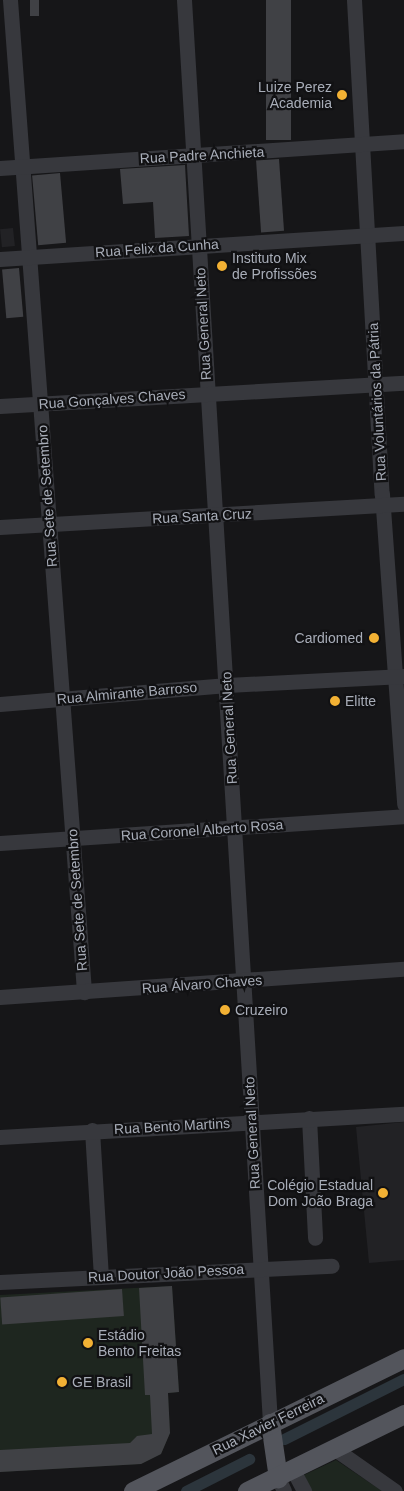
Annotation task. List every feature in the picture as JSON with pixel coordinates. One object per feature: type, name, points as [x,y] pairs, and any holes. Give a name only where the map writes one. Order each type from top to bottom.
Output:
[{"type":"main road","name":"Rua Xavier Ferreira","points":[[133,1491],[404,1358]]},
{"type":"main road","points":[[247,1491],[285,1480],[335,1449],[404,1414]]},
{"type":"main road","name":"Rua General Neto","points":[[270,1423],[275,1456],[285,1480]]},
{"type":"street","name":"Rua Sete de Setembro","points":[[10,0],[84,992]]},
{"type":"street","name":"Rua General Neto","points":[[184,0],[259,1267],[270,1423]]},
{"type":"street","name":"Rua Voluntários da Pátria","points":[[354,0],[369,235],[382,505],[400,676],[404,804]]},
{"type":"street","name":"Rua Padre Anchieta","points":[[0,168],[362,143],[404,142]]},
{"type":"street","name":"Rua Felix da Cunha","points":[[0,259],[404,233]]},
{"type":"street","name":"Rua Gonçalves Chaves","points":[[0,406],[207,392],[404,383]]},
{"type":"street","name":"Rua Santa Cruz","points":[[0,527],[49,522],[216,516],[404,504]]},
{"type":"street","name":"Rua Almirante Barroso","points":[[0,704],[226,685],[400,676]]},
{"type":"street","name":"Rua Coronel Alberto Rosa","points":[[0,843],[72,840],[404,816]]},
{"type":"street","name":"Rua Álvaro Chaves","points":[[0,997],[243,982],[404,969]]},
{"type":"street","name":"Rua Bento Martins","points":[[0,1137],[92,1130],[404,1114]]},
{"type":"street","points":[[309,1118],[316,1238]]},
{"type":"street","points":[[92,1130],[101,1277]]},
{"type":"street","name":"Rua Doutor João Pessoa","points":[[0,1282],[259,1267],[332,1266]]},
{"type":"street","points":[[335,1449],[395,1491]]},
{"type":"street","points":[[285,1480],[304,1491]]},
{"type":"shaded area","points":[[13,228],[15,246],[2,247],[0,229]]},
{"type":"shaded area","name":"Colégio Estadual Dom João Braga","points":[[404,1122],[404,1260],[369,1263],[356,1127]]},
{"type":"shaded area","name":"Estádio Bento Freitas","points":[[172,1286],[179,1392],[168,1393],[170,1433],[161,1454],[141,1464],[0,1472],[0,1295]]},
{"type":"shaded area","points":[[336,1460],[382,1491],[312,1491],[304,1475]]},
{"type":"building","points":[[30,0],[39,0],[39,16],[30,16]]},
{"type":"building","points":[[266,0],[291,0],[291,140],[266,140]]},
{"type":"building","points":[[279,159],[284,231],[261,232],[256,161]]},
{"type":"building","points":[[185,165],[189,236],[155,238],[153,202],[123,204],[120,169]]},
{"type":"building","points":[[60,173],[66,243],[38,245],[32,175]]},
{"type":"building","points":[[19,268],[23,317],[6,318],[2,269]]},
{"type":"building","points":[[172,1286],[179,1392],[168,1393],[170,1433],[161,1454],[141,1464],[0,1472],[0,1450],[130,1443],[137,1436],[152,1434],[150,1395],[145,1395],[139,1288]]},
{"type":"building","points":[[122,1289],[124,1316],[2,1324],[0,1298]]},
{"type":"waterway","points":[[284,1439],[404,1379]]},
{"type":"waterway","points":[[186,1491],[249,1459]]},
{"type":"place","name":"Luize Perez Academia","points":[[342,95]]},
{"type":"place","name":"Instituto Mix de Profissões","points":[[222,266]]},
{"type":"place","name":"Cardiomed","points":[[374,638]]},
{"type":"place","name":"Elitte","points":[[335,701]]},
{"type":"place","name":"Cruzeiro","points":[[225,1010]]},
{"type":"place","name":"Colégio Estadual Dom João Braga","points":[[383,1193]]},
{"type":"place","name":"Estádio Bento Freitas","points":[[88,1343]]},
{"type":"place","name":"GE Brasil","points":[[62,1382]]}]
